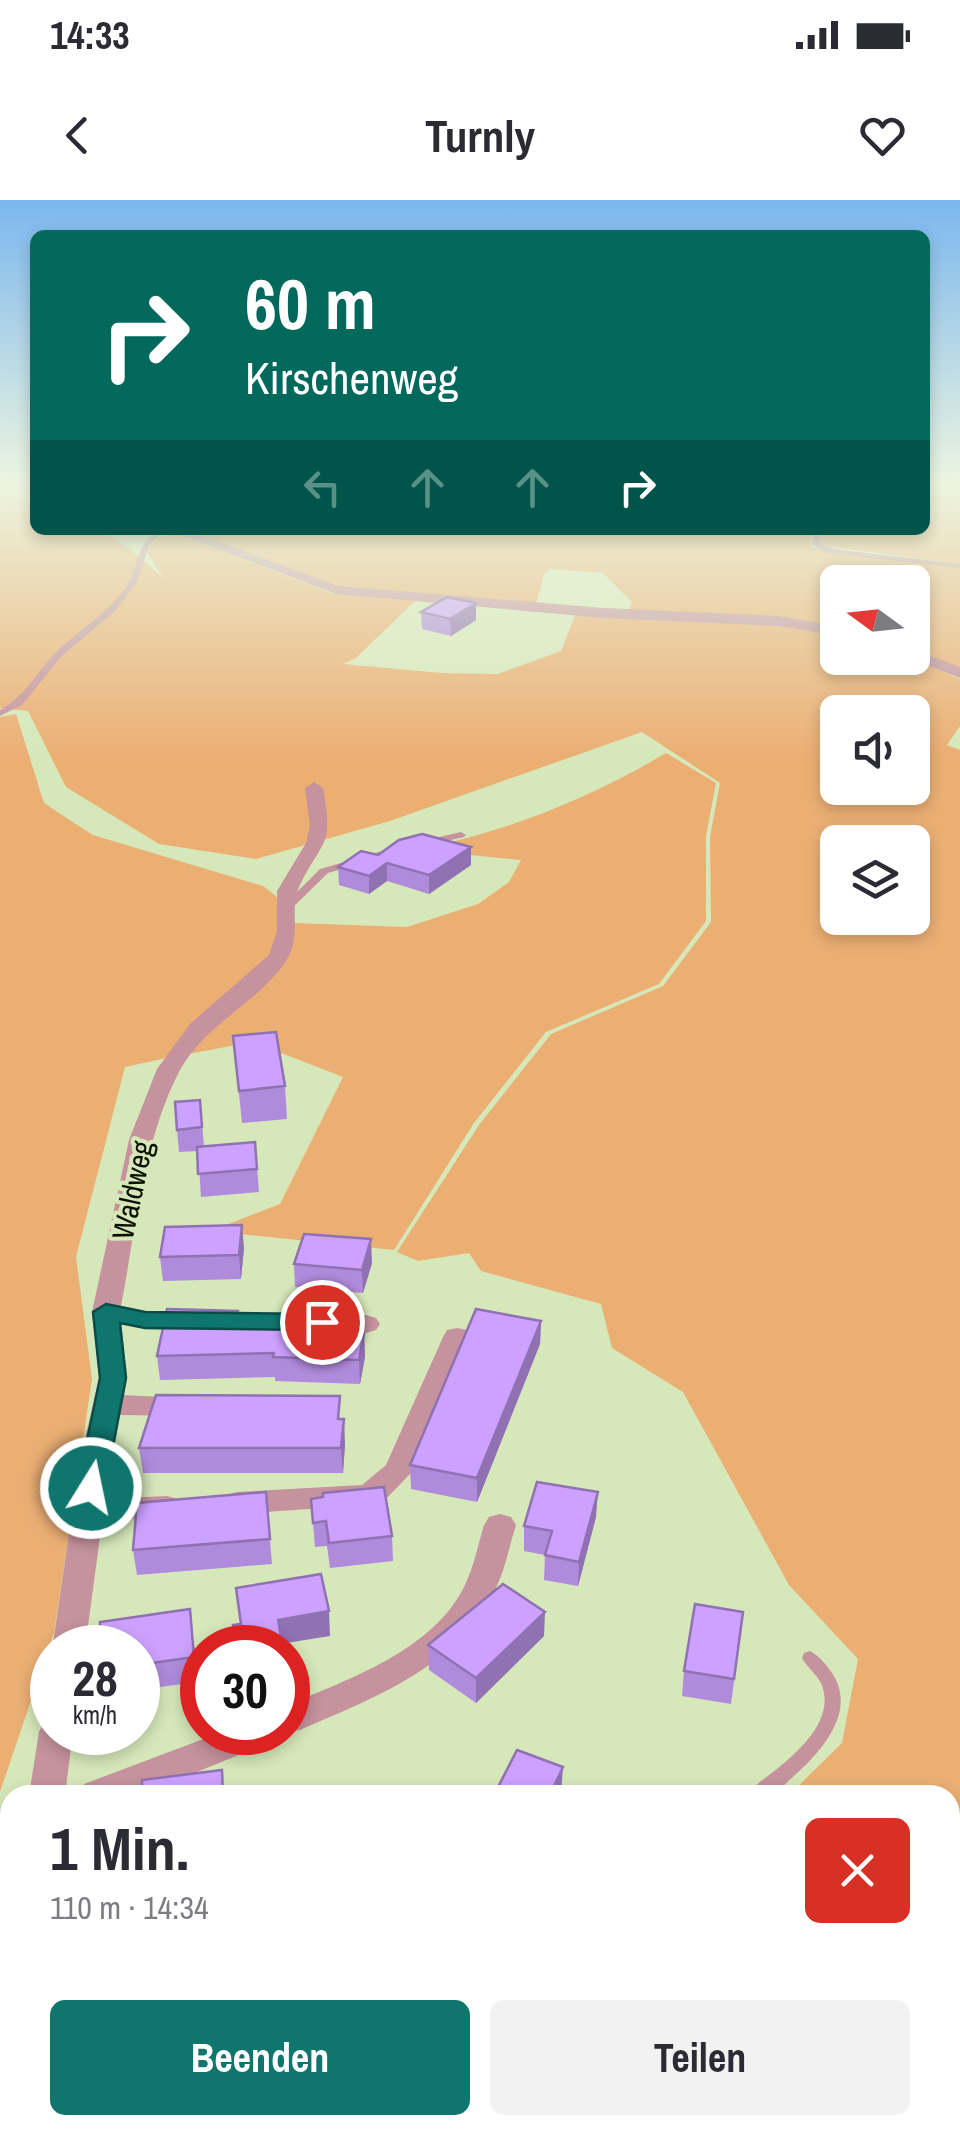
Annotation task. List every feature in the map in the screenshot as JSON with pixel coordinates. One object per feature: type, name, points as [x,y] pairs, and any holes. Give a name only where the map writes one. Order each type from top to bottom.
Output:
[{"type":"street","points":[[294,574],[336,590],[604,613],[778,622],[820,629]]},
{"type":"street","points":[[930,662],[960,674]]},
{"type":"street","name":"Waldweg","points":[[71,1625],[87,1511],[113,1378],[106,1312],[141,1140],[169,1069],[198,1029],[267,971],[279,956],[286,931],[287,891],[316,843],[320,825],[314,788]]},
{"type":"street","points":[[106,1312],[145,1320],[366,1324]]},
{"type":"street","points":[[87,1511],[370,1496],[398,1471],[458,1337]]},
{"type":"street","points":[[107,1405],[218,1406]]},
{"type":"street","points":[[310,1711],[369,1688],[408,1664],[453,1627],[476,1596],[500,1526]]},
{"type":"street","points":[[48,1785],[53,1755]]},
{"type":"street","points":[[125,1785],[207,1755]]},
{"type":"lane","points":[[0,712],[19,703],[58,656],[113,608],[135,574]]},
{"type":"lane","points":[[287,907],[324,871],[461,835]]},
{"type":"lane","points":[[770,1785],[808,1755],[832,1712],[830,1685],[810,1658]]},
{"type":"shaded area","points":[[0,574],[159,574],[163,578],[161,574],[282,574],[331,593],[415,601],[356,658],[343,664],[498,674],[561,651],[575,615],[707,620],[805,630],[820,633],[820,675],[930,675],[930,666],[960,679],[960,726],[947,745],[960,750],[960,1785],[799,1785],[842,1743],[858,1659],[789,1585],[683,1392],[612,1348],[601,1304],[481,1271],[469,1253],[418,1261],[397,1252],[479,1125],[551,1034],[663,986],[711,922],[710,837],[720,783],[642,732],[390,821],[256,859],[159,844],[66,787],[28,711],[0,708]]},
{"type":"shaded area","points":[[304,574],[544,574],[536,604],[335,586]]},
{"type":"shaded area","points":[[604,574],[820,574],[820,627],[629,610],[632,602]]},
{"type":"shaded area","points":[[930,574],[960,574],[960,671],[930,658]]},
{"type":"shaded area","points":[[16,714],[44,803],[93,835],[263,886],[276,896],[281,915],[272,958],[167,1058],[125,1067],[76,1257],[92,1379],[55,1625],[30,1625],[30,1704],[0,1785],[0,717]]},
{"type":"shaded area","points":[[666,753],[716,783],[706,836],[706,921],[659,984],[546,1032],[474,1123],[394,1250],[210,1231],[280,1204],[343,1077],[253,1042],[183,1055],[243,993],[294,923],[407,927],[478,904],[509,882],[521,860],[470,855],[443,844],[558,807]]},
{"type":"building","points":[[447,597],[476,603],[450,619],[421,612]]},
{"type":"building","points":[[422,834],[471,847],[429,875],[387,863],[369,876],[338,867],[361,851],[378,855],[399,840]]},
{"type":"building","points":[[276,1032],[285,1086],[239,1091],[233,1036]]},
{"type":"building","points":[[200,1100],[202,1127],[177,1130],[175,1102]]},
{"type":"building","points":[[255,1142],[257,1169],[198,1174],[197,1147]]},
{"type":"building","points":[[242,1225],[239,1255],[160,1257],[165,1227]]},
{"type":"building","points":[[304,1234],[371,1239],[362,1270],[294,1264]]},
{"type":"building","points":[[167,1309],[238,1311],[236,1327],[283,1330],[287,1312],[360,1313],[356,1333],[364,1333],[359,1360],[273,1357],[274,1353],[157,1356]]},
{"type":"building","points":[[476,1309],[541,1321],[477,1478],[410,1465]]},
{"type":"building","points":[[156,1395],[340,1396],[338,1419],[344,1419],[341,1448],[139,1448]]},
{"type":"building","points":[[537,1482],[598,1492],[579,1562],[545,1555],[552,1531],[524,1526]]},
{"type":"building","points":[[384,1487],[392,1536],[329,1543],[326,1521],[313,1523],[311,1499],[323,1497],[323,1493]]},
{"type":"building","points":[[266,1492],[270,1539],[133,1550],[137,1503]]},
{"type":"building","points":[[321,1574],[329,1611],[278,1620],[279,1625],[233,1625],[241,1624],[236,1588]]},
{"type":"building","points":[[503,1584],[545,1612],[476,1678],[428,1645]]},
{"type":"building","points":[[695,1604],[743,1612],[734,1679],[684,1671]]},
{"type":"building","points":[[190,1609],[191,1625],[180,1625],[180,1659],[160,1662],[160,1625],[100,1622]]},
{"type":"building","points":[[517,1750],[563,1767],[555,1785],[499,1785]]},
{"type":"building","points":[[222,1770],[223,1785],[142,1785],[142,1780]]},
{"type":"route","points":[[91,1488],[113,1378],[106,1312],[145,1320],[322,1322]]}]
